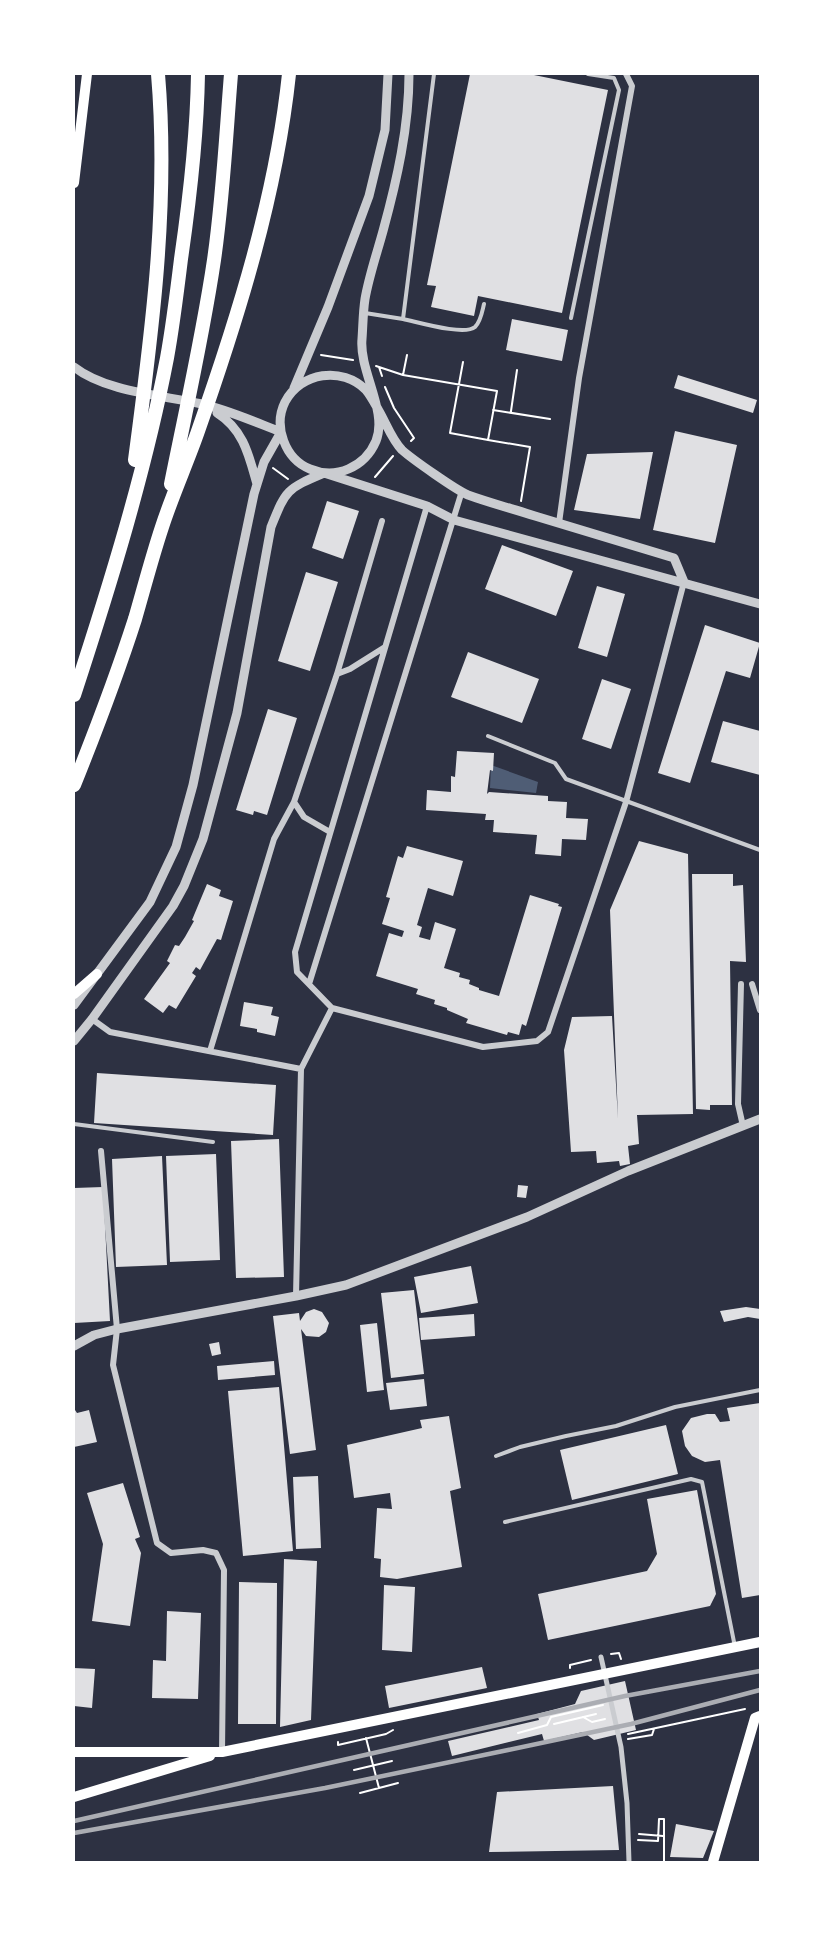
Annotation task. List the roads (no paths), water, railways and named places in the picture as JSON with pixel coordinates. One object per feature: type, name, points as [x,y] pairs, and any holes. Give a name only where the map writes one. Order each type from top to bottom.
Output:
[{"type":"highway","points":[[128,514],[154,318],[161,201],[162,136],[158,74]]},
{"type":"highway","points":[[74,695],[95,631],[128,514],[167,357],[190,199],[198,106],[198,74]]},
{"type":"highway","points":[[162,527],[213,268],[231,74]]},
{"type":"highway","points":[[74,785],[134,621],[162,527],[225,350],[257,240],[275,164],[285,112],[289,74]]},
{"type":"main road","points":[[74,183],[87,74]]},
{"type":"main road","points":[[74,994],[97,974]]},
{"type":"main road","points":[[74,1797],[222,1752],[760,1642]]},
{"type":"main road","points":[[713,1863],[758,1717]]},
{"type":"main road","points":[[74,1752],[222,1752]]},
{"type":"street","points":[[388,74],[386,130],[369,196],[309,353],[280,417],[280,432],[286,447],[295,459],[308,468],[427,506],[454,520],[760,604]]},
{"type":"street","points":[[74,1041],[173,906],[197,855],[237,713],[271,527],[283,498],[296,485],[324,473],[341,472],[356,465],[369,454],[377,438],[379,422],[362,361],[365,298],[403,146],[409,74]]},
{"type":"street","points":[[559,523],[579,378],[632,86],[626,74]]},
{"type":"street","points":[[74,367],[86,376],[108,384],[205,405],[280,432]]},
{"type":"street","points":[[292,391],[306,380],[321,375],[338,375],[353,381],[366,391],[401,449],[462,491],[674,558],[684,582],[626,802],[548,1032],[537,1041],[483,1047],[332,1008],[297,972],[295,952],[427,506]]},
{"type":"street","points":[[205,405],[226,418],[245,443],[257,486]]},
{"type":"street","points":[[74,1005],[150,902],[176,847],[193,785],[257,486],[264,462],[280,432]]},
{"type":"street","points":[[309,984],[462,491]]},
{"type":"street","points":[[210,1050],[274,839],[294,802],[337,674],[382,521]]},
{"type":"street","points":[[337,674],[350,669],[386,646]]},
{"type":"street","points":[[294,802],[304,817],[330,832]]},
{"type":"street","points":[[741,984],[738,1104],[743,1126]]},
{"type":"street","points":[[752,984],[760,1010]]},
{"type":"street","points":[[296,1296],[301,1069],[332,1008]]},
{"type":"street","points":[[92,1019],[110,1032],[301,1069]]},
{"type":"street","points":[[74,1346],[94,1335],[117,1329],[346,1285],[527,1217],[628,1171],[760,1119]]},
{"type":"street","points":[[100,1151],[117,1329],[113,1365],[157,1543],[171,1552],[203,1550],[216,1553],[224,1570],[222,1752]]},
{"type":"street","points":[[599,1657],[621,1747],[627,1803],[628,1863]]},
{"type":"lane","points":[[403,319],[434,74]]},
{"type":"lane","points":[[571,318],[619,90],[614,78],[588,74]]},
{"type":"lane","points":[[364,313],[465,332],[475,327],[484,304]]},
{"type":"lane","points":[[488,736],[555,763],[566,779],[760,850]]},
{"type":"lane","points":[[74,1124],[213,1142]]},
{"type":"lane","points":[[496,1456],[520,1447],[616,1426],[675,1407],[760,1390]]},
{"type":"lane","points":[[505,1522],[691,1479],[702,1482],[735,1647]]},
{"type":"water","points":[[491,765],[538,782],[536,793],[490,788]]},
{"type":"railway","points":[[74,1821],[625,1696],[760,1671]]},
{"type":"railway","points":[[74,1833],[325,1788],[508,1750],[631,1724],[760,1690]]}]
